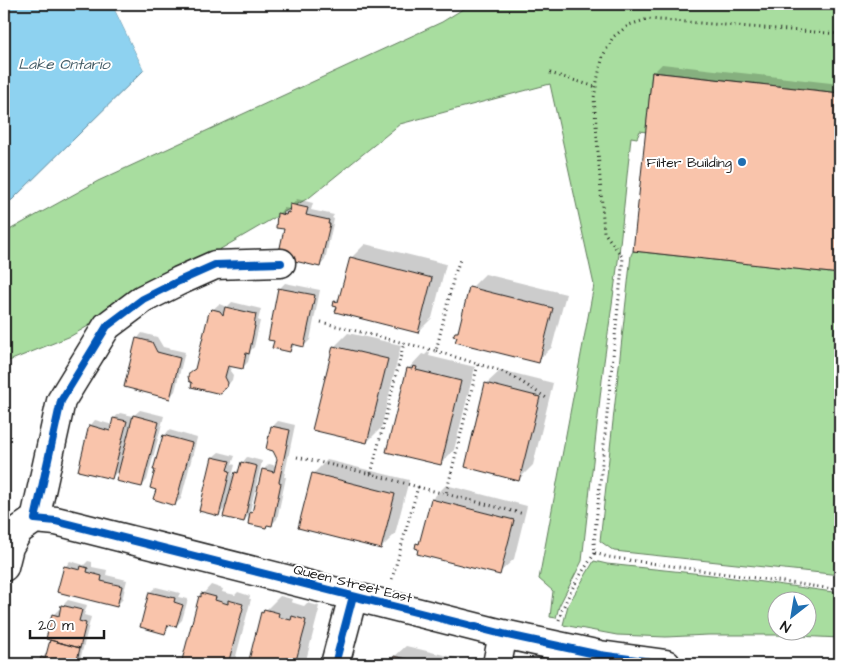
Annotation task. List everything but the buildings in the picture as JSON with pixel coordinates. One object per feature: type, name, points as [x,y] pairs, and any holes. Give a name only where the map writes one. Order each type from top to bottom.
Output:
[{"type":"street","points":[[4,567],[9,547],[19,530],[35,519],[61,401],[107,326],[143,299],[215,265],[281,263]]},
{"type":"street","name":"Queen Street East","points":[[35,519],[56,521],[504,634],[600,655],[666,664]]},
{"type":"street","points":[[335,664],[353,596]]},
{"type":"street","points":[[497,664],[504,634]]},
{"type":"path","points":[[561,613],[568,596],[595,553],[594,542],[624,258],[604,232],[594,98],[603,56],[613,38],[629,25],[648,19],[840,34]]},
{"type":"path","points":[[550,73],[596,87]]},
{"type":"path","points":[[436,351],[454,276],[461,257]]},
{"type":"path","points":[[321,322],[436,351],[501,371],[548,399]]},
{"type":"path","points":[[371,474],[404,343]]},
{"type":"path","points":[[446,494],[478,364]]},
{"type":"path","points":[[297,457],[371,474],[524,514]]},
{"type":"path","points":[[390,585],[418,487]]},
{"type":"path","points":[[595,553],[608,557],[840,590]]},
{"type":"green space","points":[[471,4],[840,4],[840,93],[652,72],[646,132],[640,131],[637,138],[631,137],[619,254],[604,362],[582,561],[559,606],[556,618],[550,617],[553,591],[539,579],[594,285],[550,84],[400,124],[310,197],[71,336],[4,363],[4,233],[98,181],[442,22]]},
{"type":"green space","points":[[633,251],[840,274],[840,575],[614,551],[600,541],[631,255]]},
{"type":"green space","points":[[594,561],[840,593],[840,638],[816,637],[816,590],[766,590],[766,635],[666,637],[617,635],[563,625],[568,605]]},
{"type":"water","name":"Lake Ontario","points":[[4,4],[112,4],[144,70],[12,200],[4,203]]},
{"type":"pier","points":[[112,4],[115,4],[146,68],[144,70]]},
{"type":"cycle path","points":[[35,519],[61,401],[107,326],[143,299],[215,265],[281,263]]},
{"type":"cycle path","points":[[35,519],[56,521],[503,634],[600,655],[666,664]]},
{"type":"cycle path","points":[[335,664],[353,596]]},
{"type":"place","name":"Filter Building","points":[[742,162]]}]
